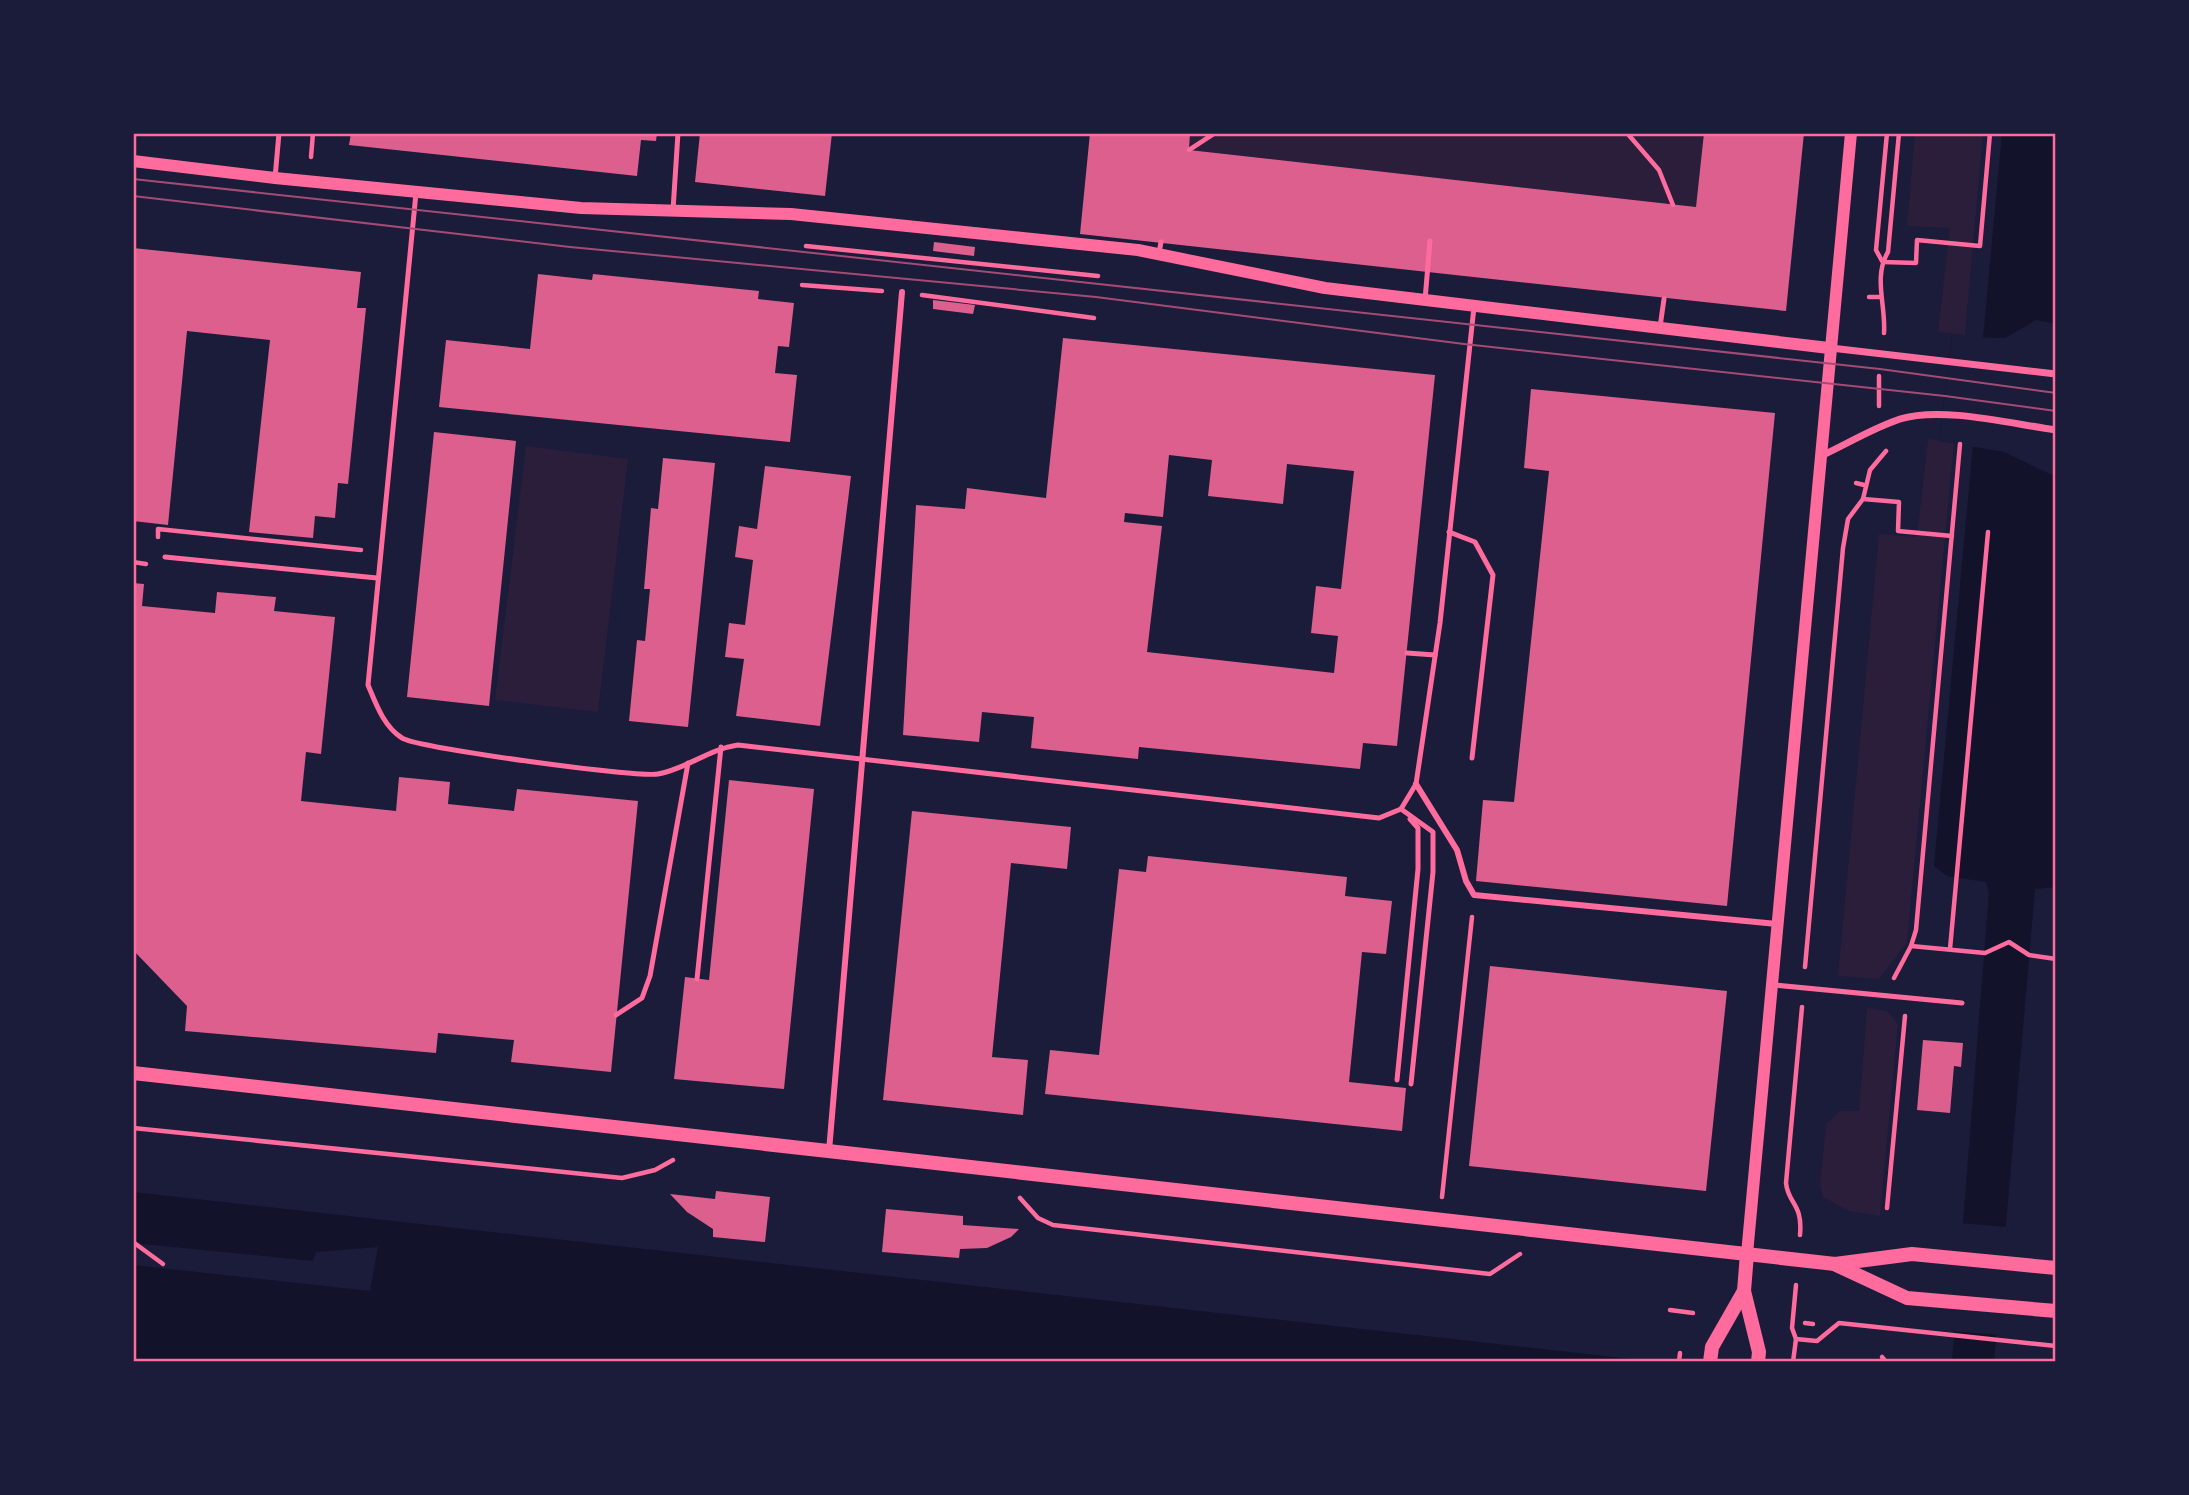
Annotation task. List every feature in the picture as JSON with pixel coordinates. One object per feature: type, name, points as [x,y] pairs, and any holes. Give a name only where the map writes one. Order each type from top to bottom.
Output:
[{"type":"main road","points":[[133,1073],[1835,1265],[1912,1254],[2054,1268]]},
{"type":"main road","points":[[1747,1254],[1744,1291],[1758,1357]]},
{"type":"main road","points":[[1835,1265],[1907,1298],[2052,1311]]},
{"type":"main road","points":[[1711,1355],[1744,1291]]},
{"type":"street","points":[[1747,1254],[1851,133]]},
{"type":"street","points":[[133,160],[275,178],[581,208],[791,215],[1160,248],[1325,288],[2056,374]]},
{"type":"street","points":[[829,1152],[902,292]]},
{"type":"street","points":[[1821,456],[1902,418],[1942,415],[2056,430]]},
{"type":"street","points":[[1416,784],[1457,850],[1466,881],[1474,895],[1777,924]]},
{"type":"lane","points":[[275,178],[279,133]]},
{"type":"lane","points":[[673,211],[678,133]]},
{"type":"lane","points":[[416,193],[368,685],[381,716],[403,738],[440,748],[656,775],[721,747],[738,745],[1379,818],[1401,809],[1416,784],[1435,654],[1474,307]]},
{"type":"lane","points":[[1425,300],[1430,241]]},
{"type":"lane","points":[[1660,329],[1664,299]]},
{"type":"lane","points":[[1449,533],[1475,542],[1493,575],[1472,758]]},
{"type":"lane","points":[[165,557],[377,578]]},
{"type":"lane","points":[[1407,653],[1435,654]]},
{"type":"lane","points":[[697,979],[721,747]]},
{"type":"lane","points":[[616,1015],[642,998],[650,976],[688,763]]},
{"type":"lane","points":[[1397,1080],[1418,869],[1418,828],[1401,809]]},
{"type":"lane","points":[[1401,809],[1433,832],[1433,872],[1411,1084]]},
{"type":"lane","points":[[1771,985],[1962,1003]]},
{"type":"path","points":[[310,163],[313,133]]},
{"type":"path","points":[[1189,150],[1215,133]]},
{"type":"path","points":[[1627,133],[1659,170],[1673,205]]},
{"type":"path","points":[[1882,262],[1876,250],[1886,133]]},
{"type":"path","points":[[1884,326],[1880,297],[1882,262],[1888,252],[1899,133]]},
{"type":"path","points":[[1882,262],[1916,263],[1917,240],[1980,246],[1990,133]]},
{"type":"path","points":[[806,246],[1098,276]]},
{"type":"path","points":[[802,285],[902,292],[1094,318]]},
{"type":"path","points":[[1869,297],[1880,297]]},
{"type":"path","points":[[1801,1222],[1799,1207],[1786,1184],[1843,548],[1848,519],[1863,499],[1864,485],[1875,463],[1893,444]]},
{"type":"path","points":[[1887,1208],[1905,1015],[1884,996],[1911,946],[1916,930],[1960,444]]},
{"type":"path","points":[[1856,484],[1864,485]]},
{"type":"path","points":[[1863,499],[1899,502],[1898,531],[1952,536]]},
{"type":"path","points":[[1950,950],[1988,532]]},
{"type":"path","points":[[1439,1220],[1474,895]]},
{"type":"path","points":[[1911,946],[1985,953],[2009,942],[2029,955],[2056,959]]},
{"type":"path","points":[[133,1128],[622,1178],[655,1170],[714,1139]]},
{"type":"path","points":[[1004,1171],[1025,1205],[1038,1218],[1053,1225],[1490,1274],[1553,1232]]},
{"type":"path","points":[[133,1242],[163,1264]]},
{"type":"path","points":[[1793,1362],[1796,1339],[1792,1328],[1795,1296]]},
{"type":"path","points":[[1670,1310],[1693,1313]]},
{"type":"path","points":[[1805,1323],[1813,1324]]},
{"type":"path","points":[[1796,1339],[1817,1341],[1839,1323],[2056,1346]]},
{"type":"path","points":[[1679,1362],[1680,1353]]},
{"type":"shaded area","points":[[1190,133],[1704,133],[1696,207],[1189,150]]},
{"type":"shaded area","points":[[1915,133],[1983,133],[1965,335],[1938,332],[1950,228],[1907,226]]},
{"type":"shaded area","points":[[2002,133],[2056,133],[2056,887],[2035,889],[1994,1362],[1952,1362],[1989,893],[1986,882],[1947,876],[1934,866],[1973,445],[1939,441],[1952,337],[1983,339]]},
{"type":"shaded area","points":[[1928,439],[1954,442],[1907,942],[1879,979],[1838,976],[1879,534],[1917,537]]},
{"type":"shaded area","points":[[526,446],[628,459],[598,712],[495,700]]},
{"type":"shaded area","points":[[1867,1008],[1887,1011],[1898,1024],[1880,1216],[1849,1211],[1823,1197],[1820,1185],[1826,1124],[1840,1111],[1859,1111]]},
{"type":"shaded area","points":[[133,1192],[1658,1362],[133,1362]]},
{"type":"pier","points":[[2036,320],[2056,324],[2056,477],[2004,452],[1939,441],[1952,337],[2005,338]]},
{"type":"pier","points":[[1960,1223],[2008,1227],[2000,1335],[1951,1331]]},
{"type":"pier","points":[[133,1243],[313,1261],[316,1252],[378,1247],[370,1291],[133,1265]]},
{"type":"building","points":[[351,133],[657,133],[656,141],[641,140],[637,176],[349,145]]},
{"type":"building","points":[[700,133],[832,133],[825,196],[695,182]]},
{"type":"building","points":[[1090,133],[1190,133],[1189,150],[1696,207],[1704,133],[1804,133],[1786,311],[1080,234]]},
{"type":"building","points":[[934,242],[975,247],[974,256],[933,251]]},
{"type":"building","points":[[133,248],[361,272],[357,308],[366,308],[348,484],[338,483],[335,518],[315,516],[313,538],[249,532],[270,340],[187,331],[168,525],[133,521]]},
{"type":"building","points":[[538,274],[592,280],[593,274],[759,291],[758,299],[794,303],[789,347],[778,346],[775,373],[797,375],[790,442],[439,407],[446,340],[530,349]]},
{"type":"building","points":[[933,300],[975,305],[973,314],[933,309]]},
{"type":"building","points":[[1063,338],[1435,375],[1397,746],[1363,743],[1360,769],[1139,747],[1138,759],[1031,748],[1034,717],[982,712],[979,742],[903,735],[916,505],[965,509],[967,488],[1046,498]],"holes":[[[1169,455],[1212,460],[1208,496],[1283,504],[1287,464],[1354,471],[1341,589],[1316,586],[1311,633],[1338,636],[1334,673],[1147,652],[1162,526],[1124,522],[1125,513],[1163,517]]]},
{"type":"building","points":[[1531,389],[1775,413],[1727,906],[1476,881],[1483,800],[1514,802],[1549,471],[1524,468]]},
{"type":"building","points":[[434,432],[516,441],[489,706],[407,697]]},
{"type":"building","points":[[663,458],[715,463],[688,727],[629,721],[637,640],[645,641],[650,589],[644,589],[651,508],[658,509]]},
{"type":"building","points":[[765,466],[851,476],[820,726],[736,716],[744,659],[725,657],[729,623],[745,625],[753,560],[735,557],[739,526],[757,529]]},
{"type":"building","points":[[133,583],[144,584],[142,606],[215,613],[217,592],[276,597],[274,611],[335,617],[321,754],[306,752],[301,801],[396,811],[399,777],[450,782],[448,804],[514,811],[517,789],[638,801],[611,1072],[511,1062],[514,1040],[438,1033],[436,1053],[185,1031],[187,1006],[133,950]]},
{"type":"building","points":[[729,780],[814,789],[784,1089],[674,1079],[685,977],[709,980]]},
{"type":"building","points":[[912,811],[1071,827],[1067,869],[1011,863],[992,1057],[1028,1060],[1023,1115],[883,1100]]},
{"type":"building","points":[[1148,856],[1347,877],[1345,896],[1392,901],[1386,954],[1362,952],[1349,1082],[1406,1088],[1402,1131],[1045,1094],[1050,1050],[1099,1055],[1119,869],[1146,872]]},
{"type":"building","points":[[1490,966],[1727,991],[1706,1191],[1469,1166]]},
{"type":"building","points":[[1923,1040],[1963,1043],[1961,1067],[1954,1066],[1950,1113],[1917,1110]]},
{"type":"building","points":[[716,1191],[770,1197],[765,1242],[713,1237],[713,1229],[687,1212],[670,1194],[715,1199]]},
{"type":"building","points":[[886,1209],[963,1216],[963,1225],[1019,1229],[1011,1237],[987,1248],[960,1249],[959,1258],[882,1252]]},
{"type":"tram line","points":[[133,179],[1880,369],[2056,393]]},
{"type":"tram line","points":[[133,196],[570,247],[1096,297],[1464,344],[1945,396],[2056,411]]}]
